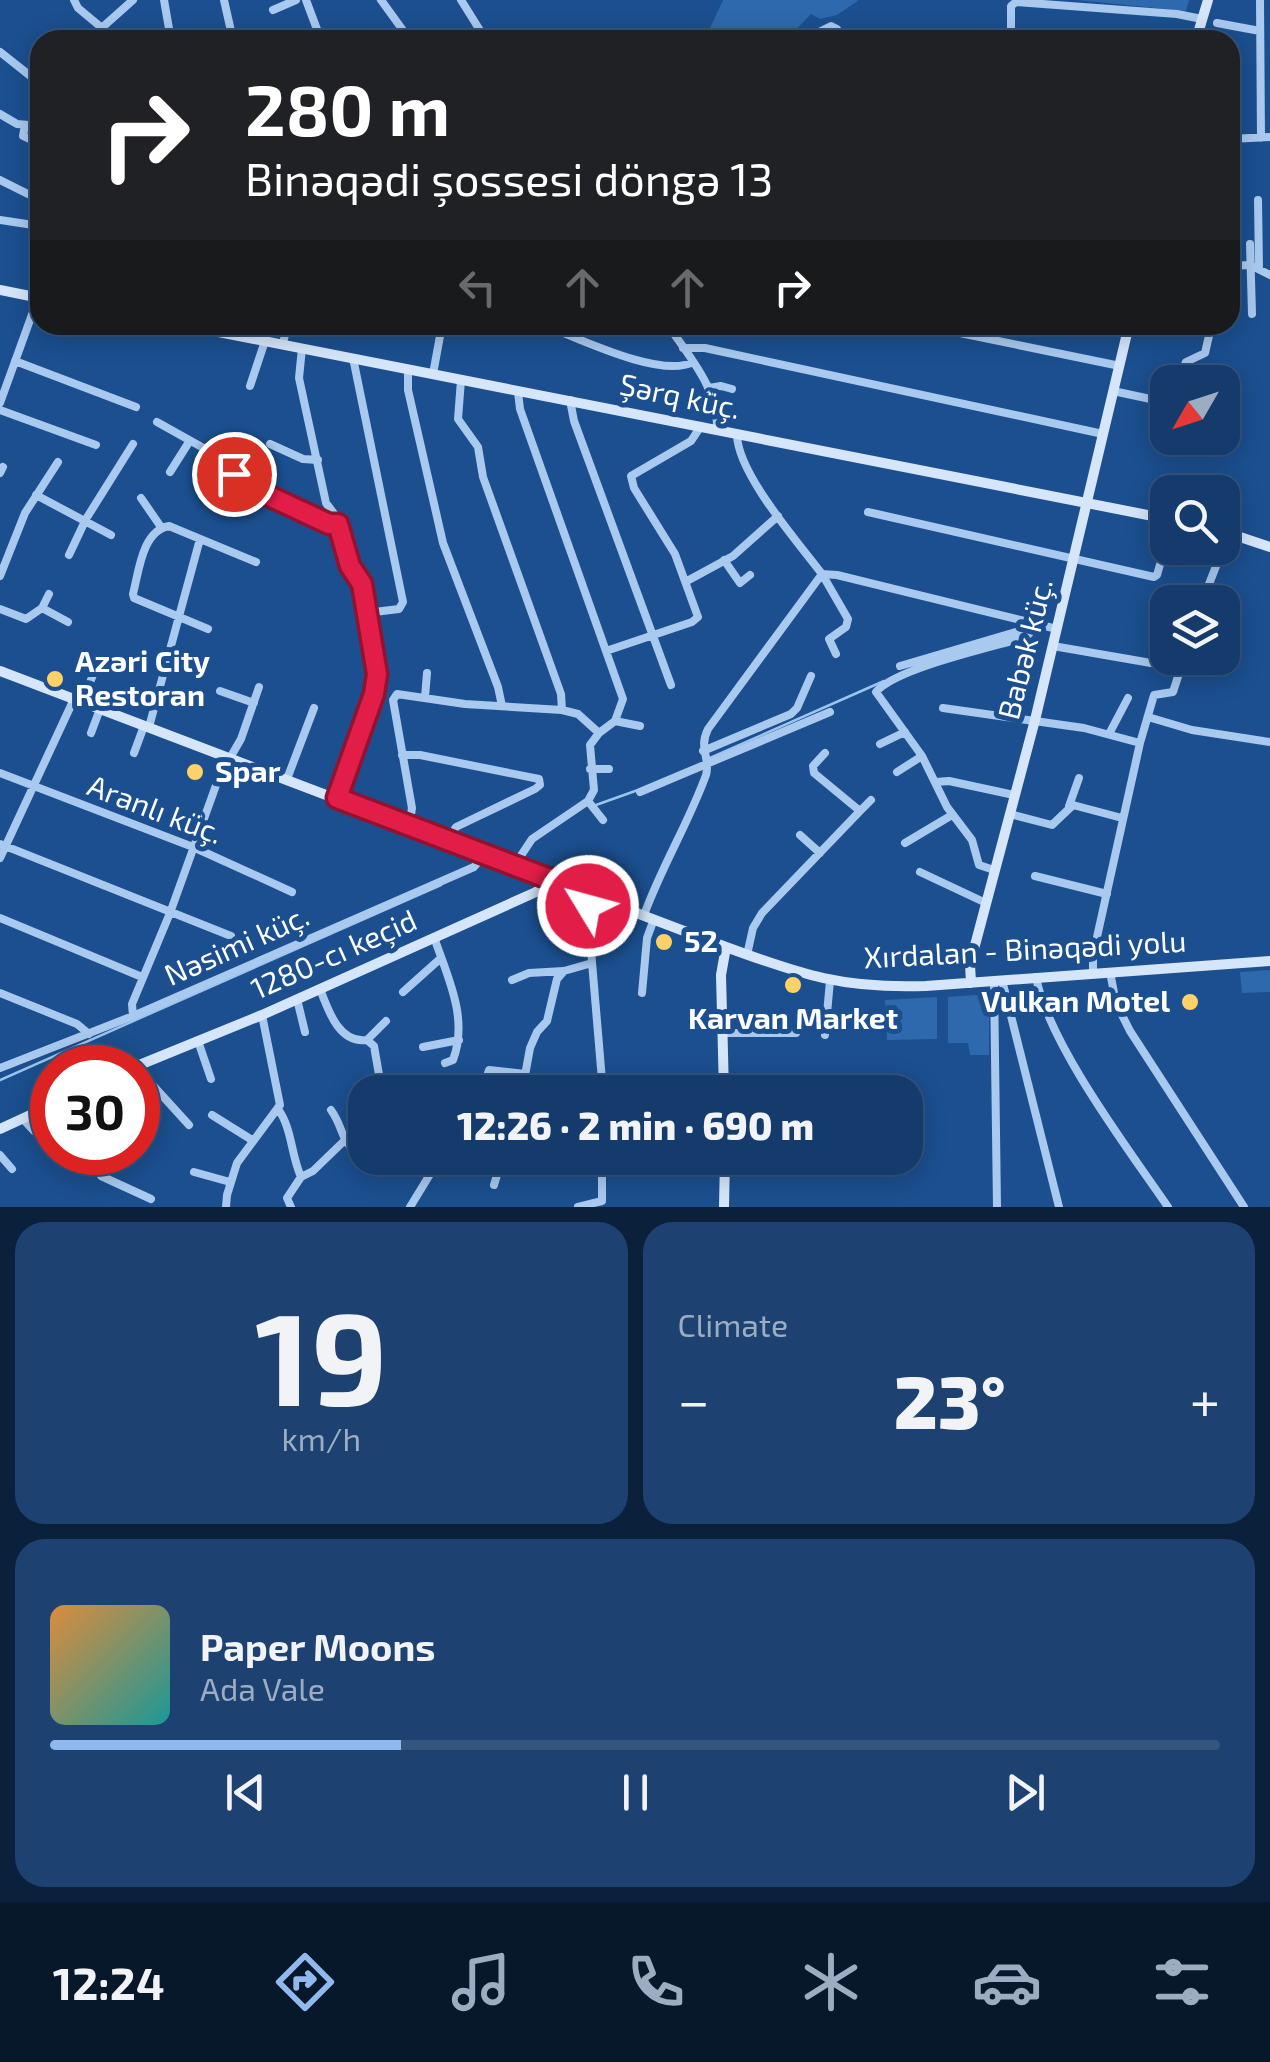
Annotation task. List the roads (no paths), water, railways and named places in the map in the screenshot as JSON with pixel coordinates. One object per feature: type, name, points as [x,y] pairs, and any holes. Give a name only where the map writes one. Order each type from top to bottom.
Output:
[{"type":"main road","points":[[1199,30],[1208,0]]},
{"type":"main road","points":[[0,290],[30,296]]},
{"type":"main road","name":"Şərq küç.","points":[[233,335],[1150,515]]},
{"type":"main road","name":"Babək küç.","points":[[971,983],[970,964],[1053,646],[1127,335]]},
{"type":"main road","points":[[1240,536],[1270,546]]},
{"type":"main road","name":"Xırdalan - Binəqədi yolu","points":[[0,671],[747,955],[830,982],[880,988],[1270,961]]},
{"type":"main road","name":"1280-cı keçid","points":[[160,1057],[536,892],[552,880]]},
{"type":"main road","points":[[724,1075],[721,975],[726,947]]},
{"type":"main road","points":[[0,1129],[30,1115]]},
{"type":"main road","points":[[724,1207],[725,1175]]},
{"type":"street","points":[[74,0],[97,30]]},
{"type":"street","points":[[103,30],[134,0]]},
{"type":"street","points":[[164,0],[170,30]]},
{"type":"street","points":[[224,0],[230,30]]},
{"type":"street","points":[[273,10],[296,0]]},
{"type":"street","points":[[306,0],[316,30]]},
{"type":"street","points":[[381,0],[401,30]]},
{"type":"street","points":[[461,0],[480,30]]},
{"type":"street","points":[[1240,139],[1266,138],[1260,0]]},
{"type":"street","points":[[1011,30],[1011,6],[1016,2],[1202,19]]},
{"type":"street","points":[[1217,23],[1260,31]]},
{"type":"street","points":[[0,52],[30,76]]},
{"type":"street","points":[[0,114],[30,125]]},
{"type":"street","points":[[25,125],[23,136],[30,139]]},
{"type":"street","points":[[0,180],[30,195]]},
{"type":"street","points":[[1252,314],[1258,200]]},
{"type":"street","points":[[0,220],[30,224]]},
{"type":"street","points":[[1250,244],[1255,267]]},
{"type":"street","points":[[1240,266],[1255,267],[1270,275]]},
{"type":"street","points":[[30,321],[0,407],[96,446]]},
{"type":"street","points":[[283,344],[284,335]]},
{"type":"street","points":[[433,374],[440,335]]},
{"type":"street","points":[[571,335],[632,358],[675,368],[693,362]]},
{"type":"street","points":[[675,335],[710,388],[716,430]]},
{"type":"street","points":[[970,335],[1120,366]]},
{"type":"street","points":[[1185,365],[1205,353],[1209,335]]},
{"type":"street","points":[[250,386],[264,341]]},
{"type":"street","points":[[302,348],[299,378],[326,502],[338,524],[350,566],[362,584],[376,660],[377,682],[337,798]]},
{"type":"street","points":[[683,348],[705,348],[1103,434]]},
{"type":"street","points":[[353,358],[403,602],[399,610],[366,613]]},
{"type":"street","points":[[0,363],[14,363],[136,407]]},
{"type":"street","points":[[408,369],[408,390],[443,543],[498,686],[502,706]]},
{"type":"street","points":[[461,380],[458,419],[478,448],[483,476],[560,694],[562,710]]},
{"type":"street","points":[[710,388],[732,389]]},
{"type":"street","points":[[1114,391],[1150,398]]},
{"type":"street","points":[[514,866],[532,839],[588,802],[594,790],[590,745],[615,722],[623,699],[520,409],[518,392]]},
{"type":"street","points":[[570,400],[574,421],[671,685]]},
{"type":"street","points":[[158,422],[216,456],[250,487],[329,524],[338,524]]},
{"type":"street","points":[[606,651],[696,620],[698,613],[688,581],[634,488],[631,476],[691,440],[700,426]]},
{"type":"street","points":[[737,434],[740,458],[822,574],[848,619],[846,626],[830,638],[836,654]]},
{"type":"street","points":[[170,472],[189,442]]},
{"type":"street","points":[[69,555],[86,519],[133,444]]},
{"type":"street","points":[[270,444],[318,460]]},
{"type":"street","points":[[0,576],[36,495],[58,462]]},
{"type":"street","points":[[217,502],[234,474]]},
{"type":"street","points":[[36,495],[111,535]]},
{"type":"street","points":[[141,498],[161,527]]},
{"type":"street","points":[[868,512],[1156,577],[1160,565]]},
{"type":"street","points":[[688,581],[743,548],[778,516]]},
{"type":"street","points":[[208,629],[138,602],[133,594],[148,539],[161,527],[169,526],[256,562]]},
{"type":"street","points":[[134,753],[180,618],[200,539]]},
{"type":"street","points":[[0,544],[10,550]]},
{"type":"street","points":[[724,560],[740,583],[750,575]]},
{"type":"street","points":[[822,574],[1057,629]]},
{"type":"street","points":[[642,993],[649,917],[664,861],[706,772],[704,738],[720,710],[822,574]]},
{"type":"street","points":[[0,609],[26,619],[42,608],[49,594]]},
{"type":"street","points":[[42,608],[68,622]]},
{"type":"street","points":[[900,666],[1033,625]]},
{"type":"street","points":[[994,870],[978,865],[972,840],[952,815],[922,756],[876,696],[878,688],[914,671],[1026,637],[1033,625]]},
{"type":"street","points":[[1053,646],[1150,662]]},
{"type":"street","points":[[0,858],[3,845],[95,670],[112,665]]},
{"type":"street","points":[[425,698],[427,673]]},
{"type":"street","points":[[1093,973],[1093,955],[1140,744],[1154,696],[1172,692],[1178,675]]},
{"type":"street","points":[[640,792],[791,714],[810,676]]},
{"type":"street","points":[[133,1016],[132,1004],[142,976],[170,913],[219,777],[231,758],[259,687]]},
{"type":"street","points":[[220,691],[254,702]]},
{"type":"street","points":[[409,826],[412,808],[393,700],[402,694],[466,704],[562,710],[578,714],[599,733]]},
{"type":"street","points":[[1109,734],[1128,698]]},
{"type":"street","points":[[286,780],[314,708]]},
{"type":"street","points":[[943,708],[1034,720],[1140,744]]},
{"type":"street","points":[[92,732],[100,709]]},
{"type":"street","points":[[664,774],[830,712]]},
{"type":"street","points":[[1148,717],[1192,730],[1270,742]]},
{"type":"street","points":[[615,722],[640,726]]},
{"type":"street","points":[[880,744],[905,732]]},
{"type":"street","points":[[825,753],[813,766],[814,773],[860,811]]},
{"type":"street","points":[[402,755],[420,755],[540,779],[540,786],[535,789],[456,827],[448,840]]},
{"type":"street","points":[[897,772],[922,756]]},
{"type":"street","points":[[590,769],[609,770]]},
{"type":"street","name":"Aranlı küç.","points":[[0,774],[194,848],[292,892]]},
{"type":"street","points":[[1010,814],[1052,824],[1059,821],[1079,778]]},
{"type":"street","points":[[936,782],[949,781],[1014,795]]},
{"type":"street","points":[[747,955],[757,920],[870,800]]},
{"type":"street","points":[[588,802],[603,820]]},
{"type":"street","points":[[1069,806],[1122,818]]},
{"type":"street","points":[[905,842],[952,815]]},
{"type":"street","points":[[800,836],[820,854]]},
{"type":"street","points":[[3,845],[231,936]]},
{"type":"street","name":"Nəsimi küç.","points":[[0,1068],[133,1016],[474,867],[485,854]]},
{"type":"street","points":[[920,872],[986,903]]},
{"type":"street","points":[[1035,876],[1107,894]]},
{"type":"street","points":[[934,896],[939,883]]},
{"type":"street","points":[[592,895],[588,915],[602,1075]]},
{"type":"street","points":[[0,918],[142,976]]},
{"type":"street","points":[[434,937],[456,1005],[459,1040],[453,1060],[445,1063]]},
{"type":"street","points":[[403,992],[440,958]]},
{"type":"street","points":[[512,980],[529,973],[564,972],[592,962]]},
{"type":"street","points":[[486,1075],[489,1070],[525,1074],[536,1032],[547,1021],[557,979],[564,972]]},
{"type":"street","points":[[1110,972],[1116,1003],[1130,1030],[1244,1207]]},
{"type":"street","points":[[1036,978],[1060,1038],[1168,1207]]},
{"type":"street","points":[[997,1207],[998,981]]},
{"type":"street","points":[[998,981],[1059,1207]]},
{"type":"street","points":[[825,1035],[830,982]]},
{"type":"street","points":[[320,989],[332,1018],[357,1041],[367,1040],[386,1021]]},
{"type":"street","points":[[0,992],[77,1024],[88,1034]]},
{"type":"street","points":[[297,999],[305,1032]]},
{"type":"street","points":[[226,1207],[230,1182],[252,1140],[278,1109],[280,1099],[262,1015]]},
{"type":"street","points":[[724,1033],[796,1033]]},
{"type":"street","points":[[198,1040],[210,1079]]},
{"type":"street","points":[[367,1040],[374,1046],[379,1075]]},
{"type":"street","points":[[423,1047],[459,1040]]},
{"type":"street","points":[[160,1094],[189,1125]]},
{"type":"street","points":[[278,1109],[286,1121],[291,1153],[301,1177]]},
{"type":"street","points":[[331,1110],[348,1144]]},
{"type":"street","points":[[212,1115],[252,1140]]},
{"type":"street","points":[[23,1118],[30,1126]]},
{"type":"street","points":[[291,1207],[287,1198],[301,1177],[313,1172],[344,1141]]},
{"type":"street","points":[[0,1155],[12,1169]]},
{"type":"street","points":[[194,1172],[230,1182]]},
{"type":"street","points":[[100,1175],[150,1199]]},
{"type":"street","points":[[410,1207],[430,1175]]},
{"type":"street","points":[[494,1185],[497,1175]]},
{"type":"street","points":[[578,1207],[602,1201],[602,1175]]},
{"type":"waterway","points":[[710,758],[884,681]]},
{"type":"waterway","points":[[596,805],[638,790]]},
{"type":"waterway","points":[[0,1080],[441,885]]},
{"type":"place","name":"Azəri City Restoran","points":[[55,679]]},
{"type":"place","name":"Spar","points":[[195,772]]},
{"type":"place","name":"52","points":[[664,942]]},
{"type":"place","name":"Karvan Market","points":[[793,985]]},
{"type":"place","name":"Vulkan Motel","points":[[1190,1002]]}]
